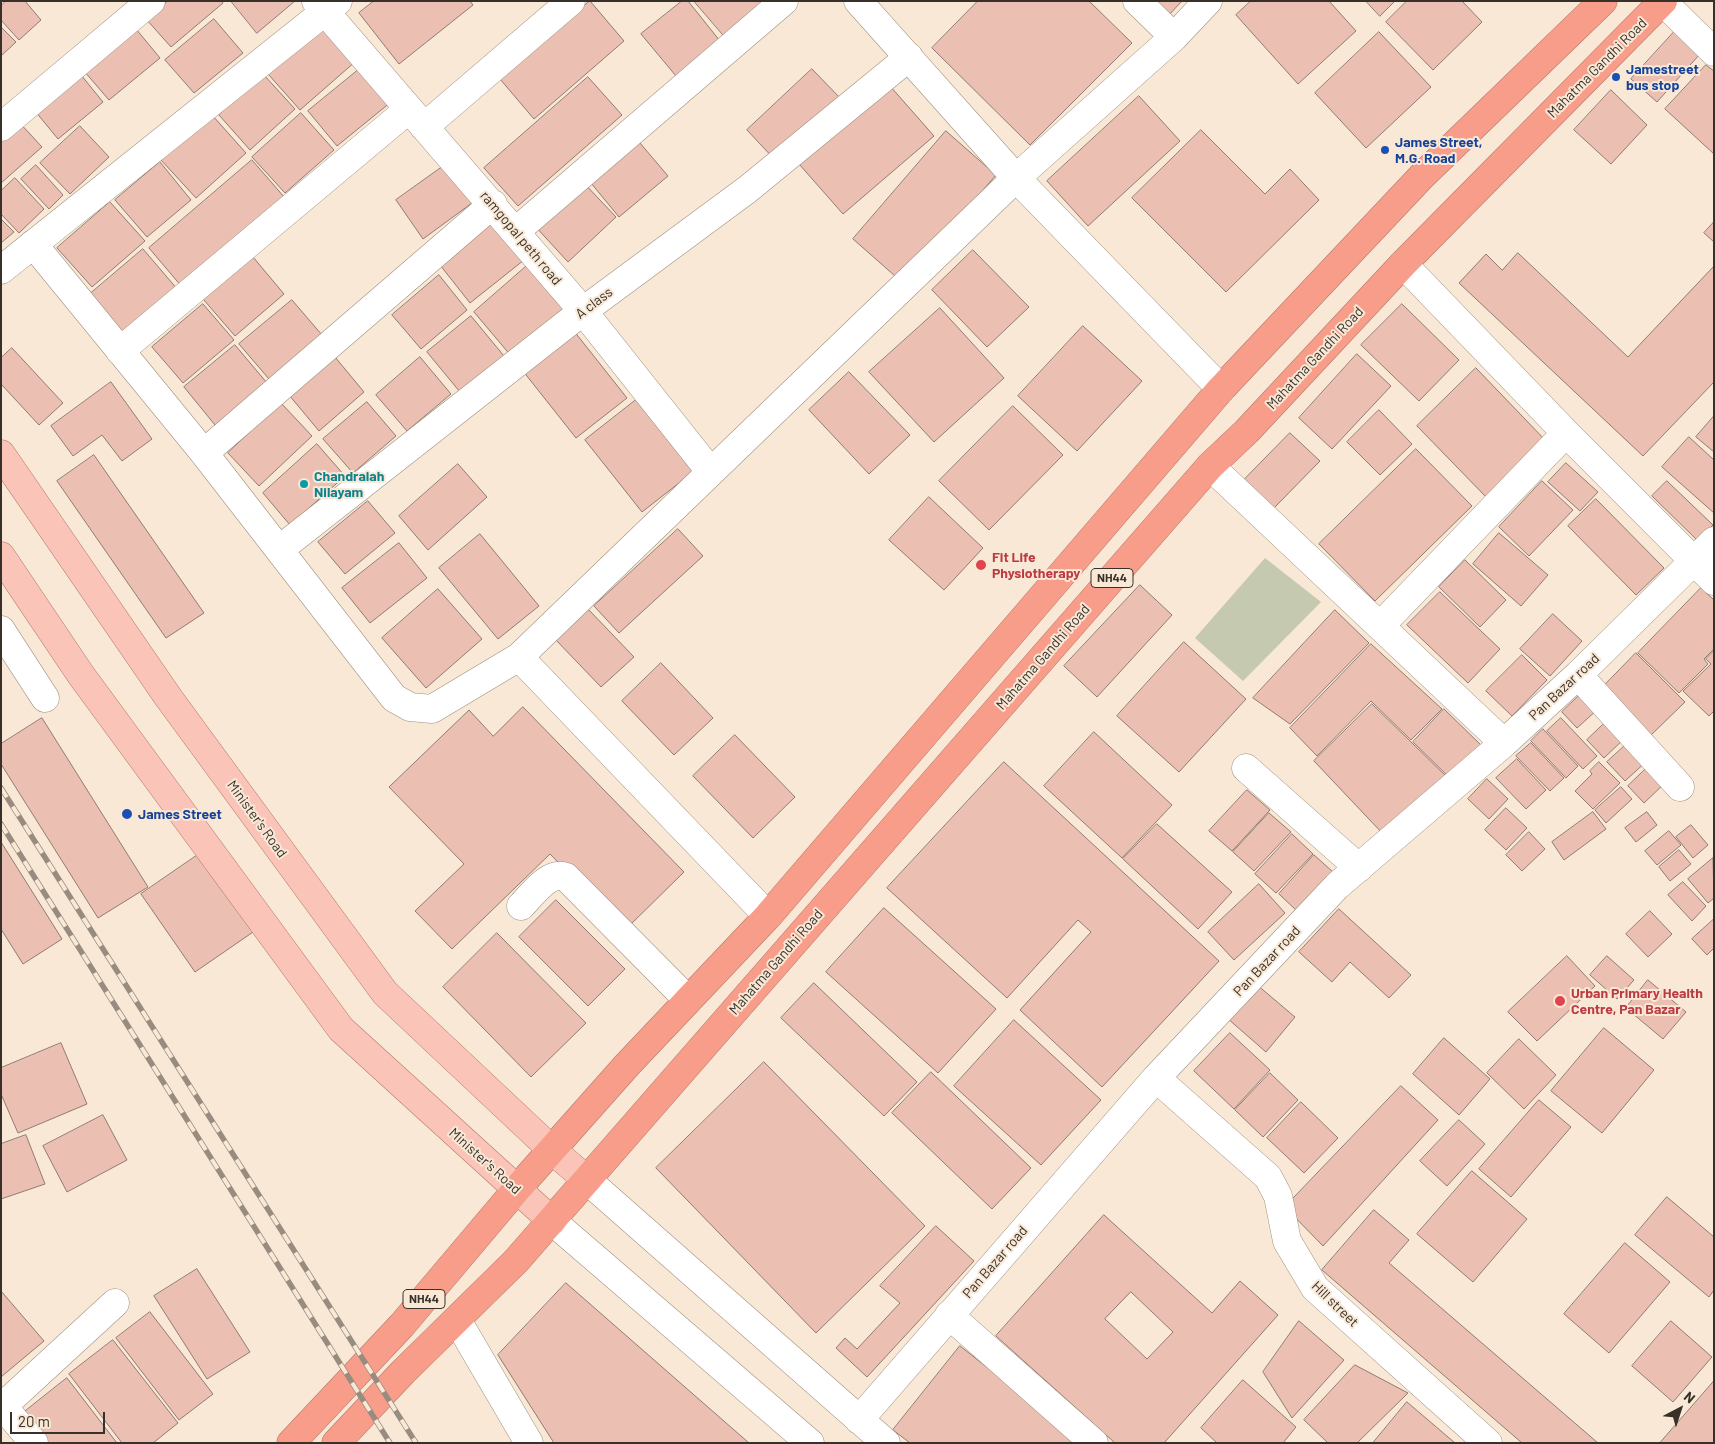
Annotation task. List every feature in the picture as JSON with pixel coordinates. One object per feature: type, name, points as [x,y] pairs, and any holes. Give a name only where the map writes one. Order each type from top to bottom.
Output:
[{"type":"highway","name":"NH44","points":[[291,1443],[402,1325],[552,1150],[688,1000],[768,916],[1221,389],[1422,176],[1603,1]]},
{"type":"highway","name":"Mahatma Gandhi Road","points":[[587,1180],[1210,466],[1247,431],[1403,264],[1663,1]]},
{"type":"highway","name":"NH44","points":[[336,1443],[403,1372],[516,1261],[587,1180]]},
{"type":"main road","name":"Minister's Road","points":[[1,454],[168,698],[385,993],[552,1150],[587,1180]]},
{"type":"main road","name":"Minister's Road","points":[[1,556],[80,674],[342,1029],[552,1221]]},
{"type":"street","points":[[1,127],[151,1]]},
{"type":"street","points":[[120,351],[417,118],[572,1]]},
{"type":"street","points":[[516,231],[784,1]]},
{"type":"street","points":[[858,1],[1016,178],[1221,389]]},
{"type":"street","points":[[1137,1],[1174,37]]},
{"type":"street","points":[[33,244],[204,453],[394,698],[410,707],[432,709],[519,657],[1016,178],[1174,37],[1208,1]]},
{"type":"street","points":[[1663,1],[1714,52]]},
{"type":"street","points":[[1,270],[326,5]]},
{"type":"street","name":"ramgopal peth road","points":[[326,5],[417,118],[493,204],[583,311],[710,472]]},
{"type":"street","name":"A class","points":[[280,549],[583,311],[748,189],[909,57]]},
{"type":"street","points":[[204,453],[493,204]]},
{"type":"street","points":[[1403,264],[1566,433],[1714,581]]},
{"type":"street","points":[[1380,626],[1566,433]]},
{"type":"street","points":[[1210,466],[1504,743]]},
{"type":"street","name":"Pan Bazar road","points":[[859,1420],[1156,1078],[1337,886],[1504,743],[1578,675],[1714,541]]},
{"type":"street","points":[[1,630],[45,698]]},
{"type":"street","points":[[519,657],[768,916]]},
{"type":"street","points":[[1578,675],[1680,787]]},
{"type":"street","points":[[1246,768],[1359,868]]},
{"type":"street","points":[[521,906],[552,876],[560,874],[566,877],[688,1000]]},
{"type":"street","name":"Hill street","points":[[1156,1078],[1268,1177],[1278,1196],[1287,1241],[1314,1288],[1488,1443]]},
{"type":"street","points":[[587,1180],[886,1443]]},
{"type":"street","points":[[552,1221],[810,1443]]},
{"type":"street","points":[[34,1443],[2,1405],[115,1303]]},
{"type":"street","points":[[949,1315],[1094,1443]]},
{"type":"street","points":[[457,1320],[529,1443]]},
{"type":"green space","points":[[1265,558],[1321,602],[1243,681],[1195,638]]},
{"type":"building","points":[[6,1],[25,1],[41,20],[19,40],[1,20],[1,6]]},
{"type":"building","points":[[168,1],[222,1],[223,3],[171,47],[146,19]]},
{"type":"building","points":[[231,1],[295,1],[257,33]]},
{"type":"building","points":[[374,1],[470,1],[473,5],[399,64],[359,13]]},
{"type":"building","points":[[590,1],[624,41],[534,119],[500,79]]},
{"type":"building","points":[[682,1],[688,1],[720,41],[676,76],[641,34]]},
{"type":"building","points":[[694,1],[769,1],[726,38]]},
{"type":"building","points":[[978,1],[1089,1],[1132,43],[1030,145],[932,48]]},
{"type":"building","points":[[1153,1],[1182,1],[1168,16]]},
{"type":"building","points":[[1251,1],[1329,1],[1356,31],[1298,84],[1236,15]]},
{"type":"building","points":[[1366,1],[1395,1],[1380,16]]},
{"type":"building","points":[[1407,1],[1462,1],[1482,22],[1433,70],[1386,22]]},
{"type":"building","points":[[214,19],[243,53],[194,93],[165,60]]},
{"type":"building","points":[[324,25],[356,61],[300,110],[268,74]]},
{"type":"building","points":[[1,27],[16,42],[1,56]]},
{"type":"building","points":[[136,29],[160,58],[109,100],[84,71]]},
{"type":"building","points":[[1675,31],[1700,54],[1657,102],[1631,79]]},
{"type":"building","points":[[1379,32],[1431,87],[1366,148],[1315,93]]},
{"type":"building","points":[[1706,65],[1714,71],[1714,154],[1665,109]]},
{"type":"building","points":[[362,67],[391,102],[337,146],[308,111]]},
{"type":"building","points":[[812,69],[842,100],[776,161],[747,130]]},
{"type":"building","points":[[263,74],[295,109],[250,150],[219,115]]},
{"type":"building","points":[[81,75],[103,102],[58,139],[35,111]]},
{"type":"building","points":[[588,77],[622,115],[518,206],[484,168]]},
{"type":"building","points":[[890,86],[934,136],[843,214],[799,164]]},
{"type":"building","points":[[1611,90],[1647,125],[1611,164],[1574,130]]},
{"type":"building","points":[[1139,96],[1180,141],[1088,226],[1047,181]]},
{"type":"building","points":[[301,113],[334,150],[285,193],[252,157]]},
{"type":"building","points":[[212,115],[246,153],[196,198],[161,160]]},
{"type":"building","points":[[18,121],[42,147],[1,183],[1,136]]},
{"type":"building","points":[[80,126],[109,157],[70,194],[40,163]]},
{"type":"building","points":[[1201,130],[1265,194],[1290,169],[1319,200],[1226,292],[1132,198]]},
{"type":"building","points":[[946,131],[996,175],[903,283],[853,239]]},
{"type":"building","points":[[634,136],[668,176],[619,217],[586,177]]},
{"type":"building","points":[[252,160],[285,198],[182,287],[149,248]]},
{"type":"building","points":[[160,162],[191,200],[147,237],[115,200]]},
{"type":"building","points":[[36,165],[63,195],[49,209],[21,179]]},
{"type":"building","points":[[445,165],[472,203],[423,239],[396,200]]},
{"type":"building","points":[[15,178],[44,209],[19,233],[1,214],[1,191]]},
{"type":"building","points":[[582,181],[616,217],[568,262],[534,225]]},
{"type":"building","points":[[110,202],[145,241],[92,287],[57,248]]},
{"type":"building","points":[[1,219],[14,232],[1,243]]},
{"type":"building","points":[[494,222],[524,260],[470,303],[440,265]]},
{"type":"building","points":[[1714,222],[1714,242],[1704,233]]},
{"type":"building","points":[[143,249],[178,290],[125,335],[90,294]]},
{"type":"building","points":[[973,250],[1029,307],[987,347],[932,290]]},
{"type":"building","points":[[1518,253],[1628,357],[1714,266],[1714,382],[1643,456],[1459,283],[1486,254],[1502,270]]},
{"type":"building","points":[[253,257],[284,294],[235,336],[203,299]]},
{"type":"building","points":[[529,264],[568,309],[512,357],[474,312]]},
{"type":"building","points":[[439,275],[467,310],[421,349],[392,315]]},
{"type":"building","points":[[292,300],[322,335],[269,379],[239,344]]},
{"type":"building","points":[[203,304],[234,340],[183,383],[152,347]]},
{"type":"building","points":[[1402,304],[1459,360],[1419,401],[1361,345]]},
{"type":"building","points":[[940,308],[1004,378],[934,442],[869,372]]},
{"type":"building","points":[[471,316],[504,356],[460,392],[427,352]]},
{"type":"building","points":[[570,326],[627,398],[576,438],[519,366]]},
{"type":"building","points":[[1083,326],[1142,381],[1077,451],[1018,396]]},
{"type":"building","points":[[235,345],[267,383],[215,425],[184,387]]},
{"type":"building","points":[[12,348],[63,403],[39,425],[1,384],[1,358]]},
{"type":"building","points":[[1357,354],[1391,386],[1332,449],[1299,418]]},
{"type":"building","points":[[335,357],[364,392],[319,431],[289,395]]},
{"type":"building","points":[[420,357],[451,394],[407,431],[376,395]]},
{"type":"building","points":[[1476,368],[1546,441],[1487,498],[1417,426]]},
{"type":"building","points":[[849,372],[910,435],[869,474],[809,410]]},
{"type":"building","points":[[111,382],[152,439],[122,461],[102,435],[73,456],[51,426]]},
{"type":"building","points":[[636,400],[693,472],[642,512],[585,440]]},
{"type":"building","points":[[367,402],[396,436],[353,473],[323,439]]},
{"type":"building","points":[[281,403],[312,436],[259,486],[228,453]]},
{"type":"building","points":[[1013,406],[1063,455],[989,530],[939,481]]},
{"type":"building","points":[[1379,410],[1412,444],[1380,475],[1347,442]]},
{"type":"building","points":[[1714,416],[1714,452],[1696,437]]},
{"type":"building","points":[[1290,433],[1320,461],[1274,508],[1244,480]]},
{"type":"building","points":[[1689,437],[1714,460],[1714,513],[1662,467]]},
{"type":"building","name":"Chandraiah Nilayam","points":[[317,444],[345,476],[290,525],[263,493]]},
{"type":"building","points":[[1416,449],[1472,506],[1375,601],[1319,544]]},
{"type":"building","points":[[94,455],[204,613],[166,638],[57,481]]},
{"type":"building","points":[[1566,463],[1598,492],[1580,511],[1548,482]]},
{"type":"building","points":[[458,464],[487,497],[428,550],[399,516]]},
{"type":"building","points":[[1542,481],[1573,510],[1529,556],[1499,527]]},
{"type":"building","points":[[1667,481],[1713,525],[1698,541],[1652,496]]},
{"type":"building","points":[[929,497],[983,548],[944,590],[889,540]]},
{"type":"building","points":[[1596,499],[1664,568],[1636,595],[1568,526]]},
{"type":"building","points":[[368,501],[395,533],[345,574],[318,542]]},
{"type":"building","points":[[678,529],[703,556],[619,633],[594,606]]},
{"type":"building","points":[[1499,533],[1548,575],[1521,606],[1473,564]]},
{"type":"building","points":[[480,534],[539,606],[498,639],[439,568]]},
{"type":"building","points":[[399,543],[427,578],[370,623],[342,588]]},
{"type":"building","points":[[1465,560],[1506,600],[1480,627],[1439,587]]},
{"type":"building","points":[[1140,585],[1172,615],[1097,697],[1064,666]]},
{"type":"building","points":[[1701,588],[1714,600],[1714,649],[1704,659],[1708,664],[1679,693],[1638,653]]},
{"type":"building","points":[[438,589],[482,639],[426,688],[382,638]]},
{"type":"building","points":[[1440,592],[1500,649],[1468,683],[1407,625]]},
{"type":"building","points":[[588,609],[634,657],[601,687],[555,639]]},
{"type":"building","points":[[1335,610],[1369,643],[1290,724],[1253,698]]},
{"type":"building","points":[[1553,614],[1582,641],[1550,676],[1520,649]]},
{"type":"building","points":[[1184,642],[1246,699],[1179,772],[1117,716]]},
{"type":"building","points":[[1371,644],[1442,709],[1411,740],[1371,701],[1317,756],[1290,728]]},
{"type":"building","points":[[1714,651],[1714,711],[1709,716],[1683,691],[1711,664],[1706,659]]},
{"type":"building","points":[[1636,653],[1685,702],[1649,737],[1601,689]]},
{"type":"building","points":[[1522,655],[1547,680],[1512,716],[1486,691]]},
{"type":"building","points":[[661,663],[713,718],[674,755],[622,701]]},
{"type":"building","points":[[1583,692],[1598,709],[1577,728],[1562,712]]},
{"type":"building","points":[[1372,704],[1449,779],[1384,835],[1314,761]]},
{"type":"building","points":[[523,707],[684,872],[625,930],[550,854],[452,949],[415,911],[464,864],[389,787],[469,710],[493,736]]},
{"type":"building","points":[[1444,709],[1483,747],[1451,779],[1413,742]]},
{"type":"building","points":[[42,718],[148,887],[98,918],[1,764],[1,744]]},
{"type":"building","points":[[1561,718],[1597,756],[1583,769],[1547,731]]},
{"type":"building","points":[[1609,719],[1626,737],[1604,758],[1587,740]]},
{"type":"building","points":[[1543,729],[1578,766],[1566,778],[1531,741]]},
{"type":"building","points":[[1094,732],[1172,805],[1122,858],[1044,786]]},
{"type":"building","points":[[735,735],[795,797],[753,838],[693,776]]},
{"type":"building","points":[[1630,741],[1648,760],[1625,781],[1607,762]]},
{"type":"building","points":[[1531,743],[1564,778],[1550,791],[1516,756]]},
{"type":"building","points":[[1517,759],[1546,790],[1526,809],[1496,778]]},
{"type":"building","points":[[1004,762],[1219,961],[1102,1087],[1020,1010],[1091,932],[1078,920],[1007,998],[887,888]]},
{"type":"building","points":[[1599,762],[1620,783],[1593,809],[1575,791],[1592,774],[1590,771]]},
{"type":"building","points":[[1650,765],[1666,782],[1644,803],[1628,786]]},
{"type":"building","points":[[1487,779],[1508,799],[1489,819],[1468,799]]},
{"type":"building","points":[[1621,787],[1632,799],[1606,823],[1595,810]]},
{"type":"building","points":[[1247,790],[1270,810],[1232,851],[1209,831]]},
{"type":"building","points":[[1506,808],[1527,828],[1506,850],[1485,830]]},
{"type":"building","points":[[1593,812],[1606,829],[1564,860],[1552,842]]},
{"type":"building","points":[[1647,812],[1657,825],[1636,842],[1625,828]]},
{"type":"building","points":[[1269,813],[1291,832],[1254,871],[1233,852]]},
{"type":"building","points":[[1157,824],[1232,892],[1198,929],[1123,859]]},
{"type":"building","points":[[1691,825],[1708,845],[1693,858],[1676,837]]},
{"type":"building","points":[[1669,831],[1681,845],[1657,865],[1645,851]]},
{"type":"building","points":[[1529,832],[1545,849],[1522,871],[1506,855]]},
{"type":"building","points":[[1292,834],[1313,854],[1276,893],[1255,874]]},
{"type":"building","points":[[1,842],[62,939],[23,964],[1,929]]},
{"type":"building","points":[[1679,850],[1691,864],[1670,881],[1659,867]]},
{"type":"building","points":[[202,852],[256,930],[195,972],[141,894]]},
{"type":"building","points":[[1314,855],[1333,872],[1297,911],[1279,894]]},
{"type":"building","points":[[1713,858],[1714,898],[1708,903],[1688,879]]},
{"type":"building","points":[[1683,882],[1706,906],[1692,921],[1668,895]]},
{"type":"building","points":[[1259,884],[1285,913],[1234,960],[1208,932]]},
{"type":"building","points":[[556,900],[625,969],[588,1006],[519,937]]},
{"type":"building","points":[[884,908],[996,1009],[938,1073],[826,972]]},
{"type":"building","points":[[1339,909],[1411,975],[1389,998],[1350,962],[1332,982],[1299,952]]},
{"type":"building","points":[[1650,911],[1672,934],[1648,957],[1626,934]]},
{"type":"building","points":[[1714,919],[1714,948],[1707,955],[1692,939]]},
{"type":"building","points":[[497,933],[586,1023],[531,1077],[443,987]]},
{"type":"building","points":[[1567,956],[1595,986],[1537,1041],[1508,1012]]},
{"type":"building","points":[[1607,956],[1634,980],[1617,999],[1590,975]]},
{"type":"building","points":[[1648,980],[1686,1012],[1663,1039],[1626,1008]]},
{"type":"building","points":[[814,983],[917,1082],[884,1116],[781,1018]]},
{"type":"building","points":[[1256,984],[1295,1017],[1266,1052],[1227,1018]]},
{"type":"building","points":[[1014,1020],[1101,1100],[1041,1165],[954,1086]]},
{"type":"building","points":[[1604,1028],[1654,1070],[1602,1133],[1551,1091]]},
{"type":"building","points":[[1230,1033],[1270,1070],[1234,1109],[1194,1071]]},
{"type":"building","points":[[1444,1038],[1490,1079],[1459,1115],[1413,1074]]},
{"type":"building","points":[[1519,1039],[1556,1075],[1524,1109],[1487,1073]]},
{"type":"building","points":[[61,1043],[87,1104],[18,1133],[1,1094],[1,1068]]},
{"type":"building","points":[[764,1062],[925,1226],[816,1333],[656,1168]]},
{"type":"building","points":[[931,1072],[1031,1168],[992,1209],[892,1113]]},
{"type":"building","points":[[1270,1073],[1298,1100],[1263,1137],[1235,1110]]},
{"type":"building","points":[[1401,1086],[1438,1120],[1323,1246],[1285,1207]]},
{"type":"building","points":[[1539,1100],[1571,1127],[1511,1197],[1479,1169]]},
{"type":"building","points":[[1301,1102],[1338,1138],[1304,1173],[1267,1138]]},
{"type":"building","points":[[103,1115],[127,1160],[67,1192],[43,1146]]},
{"type":"building","points":[[1459,1120],[1485,1144],[1447,1186],[1420,1161]]},
{"type":"building","points":[[26,1135],[45,1184],[1,1199],[1,1144]]},
{"type":"building","points":[[1472,1171],[1527,1219],[1473,1282],[1417,1234]]},
{"type":"building","points":[[1667,1197],[1714,1237],[1714,1290],[1709,1297],[1635,1235]]},
{"type":"building","points":[[1374,1210],[1409,1240],[1389,1263],[1598,1443],[1522,1443],[1322,1270]]},
{"type":"building","points":[[1104,1215],[1212,1313],[1240,1281],[1278,1315],[1164,1443],[1115,1443],[996,1336]],"holes":[[[1131,1292],[1173,1332],[1147,1359],[1105,1319]]]},
{"type":"building","points":[[936,1226],[974,1261],[867,1377],[836,1348],[845,1338],[857,1349],[900,1303],[880,1286]]},
{"type":"building","points":[[1625,1243],[1670,1282],[1609,1353],[1564,1314]]},
{"type":"building","points":[[197,1269],[250,1352],[207,1379],[154,1296]]},
{"type":"building","points":[[566,1283],[749,1443],[554,1443],[498,1355]]},
{"type":"building","points":[[1,1291],[44,1341],[1,1377]]},
{"type":"building","points":[[150,1312],[213,1394],[179,1420],[116,1338]]},
{"type":"building","points":[[1299,1321],[1344,1360],[1292,1418],[1263,1372]]},
{"type":"building","points":[[1671,1321],[1712,1357],[1673,1402],[1632,1366]]},
{"type":"building","points":[[113,1340],[178,1423],[153,1443],[122,1443],[69,1374]]},
{"type":"building","points":[[960,1346],[1083,1443],[910,1443],[893,1430]]},
{"type":"building","points":[[1355,1365],[1408,1393],[1357,1443],[1328,1443],[1304,1420]]},
{"type":"building","points":[[67,1378],[117,1443],[46,1443],[23,1413]]},
{"type":"building","points":[[1243,1380],[1296,1427],[1283,1443],[1217,1443],[1201,1428]]},
{"type":"building","points":[[1714,1381],[1714,1443],[1660,1443]]},
{"type":"building","points":[[1407,1402],[1455,1443],[1373,1443]]},
{"type":"railway","points":[[1,788],[416,1443]]},
{"type":"railway","points":[[1,824],[390,1443]]},
{"type":"place","name":"Jamestreet bus stop","points":[[1616,77]]},
{"type":"place","name":"James Street, M.G. Road","points":[[1385,150]]},
{"type":"place","name":"Chandraiah Nilayam","points":[[304,484]]},
{"type":"place","name":"Fit Life Physiotherapy","points":[[981,565]]},
{"type":"place","name":"James Street","points":[[127,814]]},
{"type":"place","name":"Urban Primary Health Centre, Pan Bazar","points":[[1560,1001]]}]
